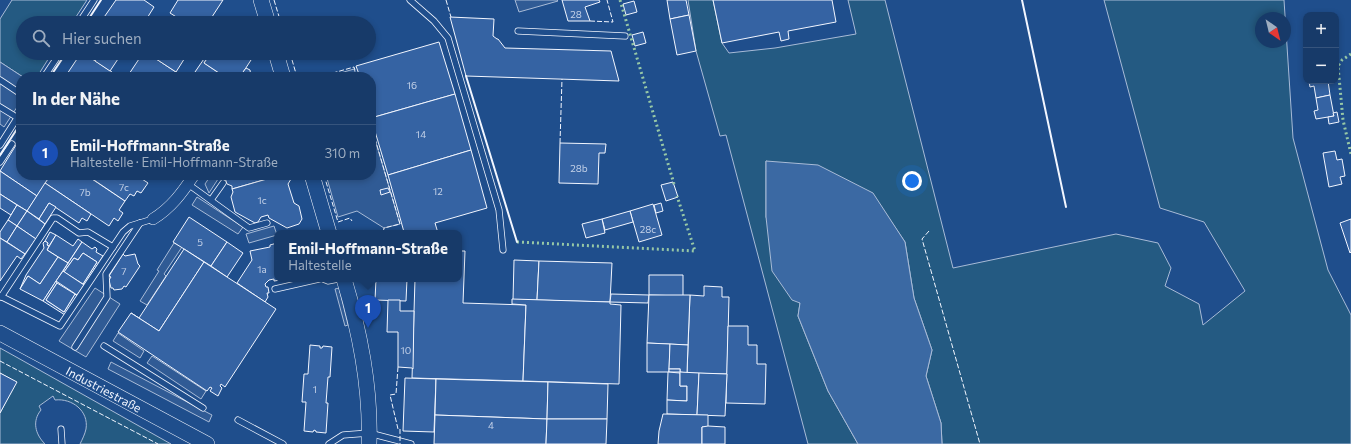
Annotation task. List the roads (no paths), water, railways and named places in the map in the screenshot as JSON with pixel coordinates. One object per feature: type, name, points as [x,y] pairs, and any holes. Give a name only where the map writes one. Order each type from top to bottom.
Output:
[{"type":"street","points":[[261,0],[266,16]]},
{"type":"street","points":[[278,60],[282,72]]},
{"type":"street","points":[[152,220],[170,207],[180,196],[190,180]]},
{"type":"street","points":[[313,180],[328,230]]},
{"type":"street","points":[[345,282],[358,335],[364,370],[368,402],[369,439]]},
{"type":"street","name":"Industriestraße","points":[[0,333],[207,444]]},
{"type":"lane","points":[[84,16],[94,0]]},
{"type":"lane","points":[[410,0],[434,21],[448,38],[499,210],[503,250]]},
{"type":"lane","points":[[518,31],[625,36]]},
{"type":"lane","points":[[47,72],[55,60]]},
{"type":"lane","points":[[0,80],[16,91]]},
{"type":"lane","points":[[0,107],[16,114]]},
{"type":"lane","points":[[0,145],[16,120]]},
{"type":"lane","points":[[0,162],[12,144]]},
{"type":"lane","points":[[192,180],[210,200],[249,228],[267,223]]},
{"type":"lane","points":[[210,200],[223,183]]},
{"type":"lane","points":[[113,248],[88,232],[79,233],[57,218],[53,218],[0,296],[60,326],[124,232],[130,226],[152,220]]},
{"type":"lane","points":[[75,347],[107,297],[106,274],[140,223]]},
{"type":"lane","points":[[275,288],[304,282]]},
{"type":"lane","points":[[104,346],[203,408]]},
{"type":"lane","points":[[238,420],[283,444]]},
{"type":"lane","points":[[61,428],[62,444]]},
{"type":"lane","points":[[329,444],[343,435],[411,444]]},
{"type":"place","name":"Emil-Hoffmann-Straße","points":[[368,328]]}]
